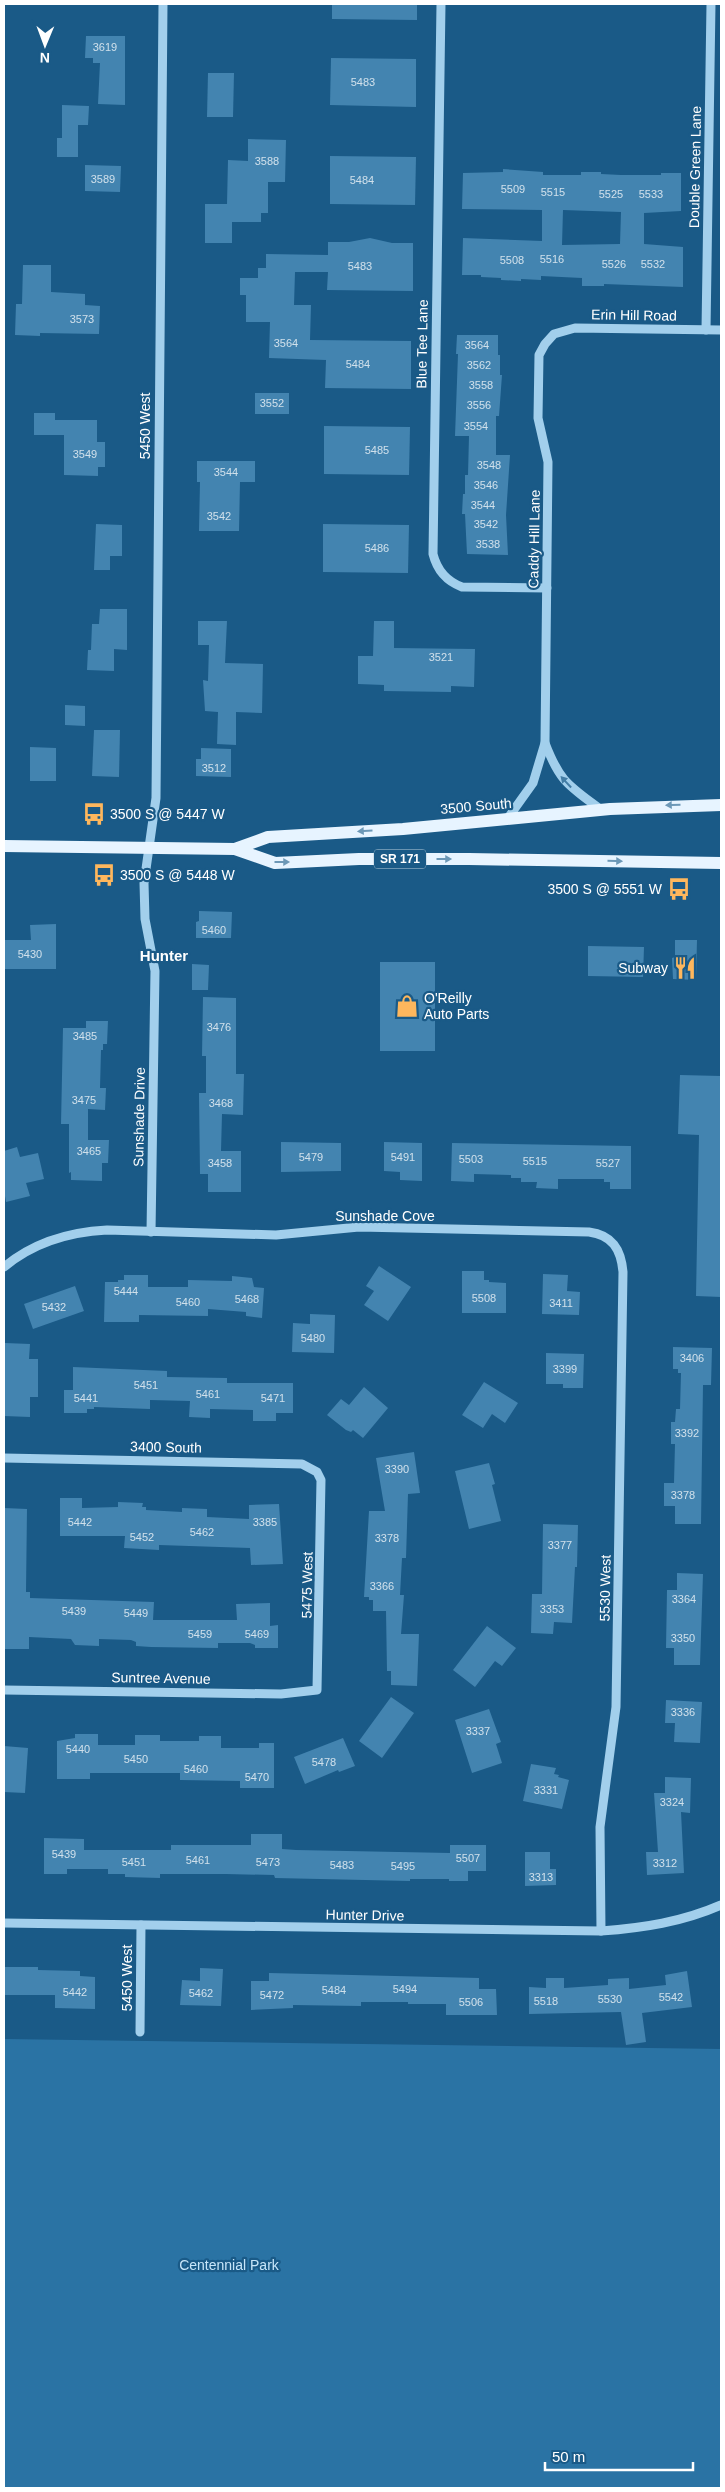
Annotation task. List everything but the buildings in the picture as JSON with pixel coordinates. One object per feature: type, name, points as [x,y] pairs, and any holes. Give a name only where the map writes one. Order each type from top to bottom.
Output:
[{"type":"main road","name":"3500 South","points":[[235,849],[268,837],[403,829],[600,809],[721,805]]},
{"type":"main road","name":"3500 South","points":[[4,846],[235,849],[274,863],[359,859],[721,863]]},
{"type":"street","name":"5450 West","points":[[150,848],[156,798],[163,4]]},
{"type":"street","name":"Blue Tee Lane","points":[[441,4],[433,554],[441,573],[454,584],[462,587],[547,588]]},
{"type":"street","name":"Double Green Lane","points":[[706,330],[711,4]]},
{"type":"street","name":"Erin Hill Road","points":[[549,339],[561,331],[575,328],[721,330]]},
{"type":"street","name":"Caddy Hill Lane","points":[[508,818],[533,783],[545,743],[548,462],[538,418],[538,362],[541,349],[549,339]]},
{"type":"street","name":"Caddy Hill Lane","points":[[545,743],[554,767],[565,783],[600,809]]},
{"type":"street","name":"Sunshade Drive","points":[[150,848],[144,883],[145,919],[155,972],[150,1232]]},
{"type":"street","name":"Sunshade Cove","points":[[150,1232],[284,1234],[359,1227],[589,1232],[605,1236],[616,1246]]},
{"type":"street","points":[[4,1267],[37,1246],[59,1237],[98,1231],[150,1232]]},
{"type":"street","name":"5530 West","points":[[601,1931],[600,1828],[616,1707],[623,1272],[622,1262],[616,1246]]},
{"type":"street","name":"3400 South","points":[[4,1458],[292,1462],[310,1467],[317,1472],[321,1480]]},
{"type":"street","name":"5475 West","points":[[317,1690],[321,1480]]},
{"type":"street","name":"Suntree Avenue","points":[[4,1690],[281,1694],[317,1690]]},
{"type":"street","name":"Hunter Drive","points":[[4,1923],[601,1931],[660,1924],[701,1914],[721,1905]]},
{"type":"street","name":"5450 West","points":[[140,2032],[141,1925]]},
{"type":"green space","name":"Centennial Park","points":[[4,2039],[721,2049],[721,2488],[4,2488]]},
{"type":"place","name":"3500 S @ 5447 W","points":[[94,814]]},
{"type":"place","name":"3500 S @ 5448 W","points":[[104,875]]},
{"type":"place","name":"3500 S @ 5551 W","points":[[679,889]]},
{"type":"place","name":"Subway","points":[[685,968]]},
{"type":"place","name":"O'Reilly Auto Parts","points":[[407,1006]]},
{"type":"district","name":"Hunter","points":[[164,955]]}]
